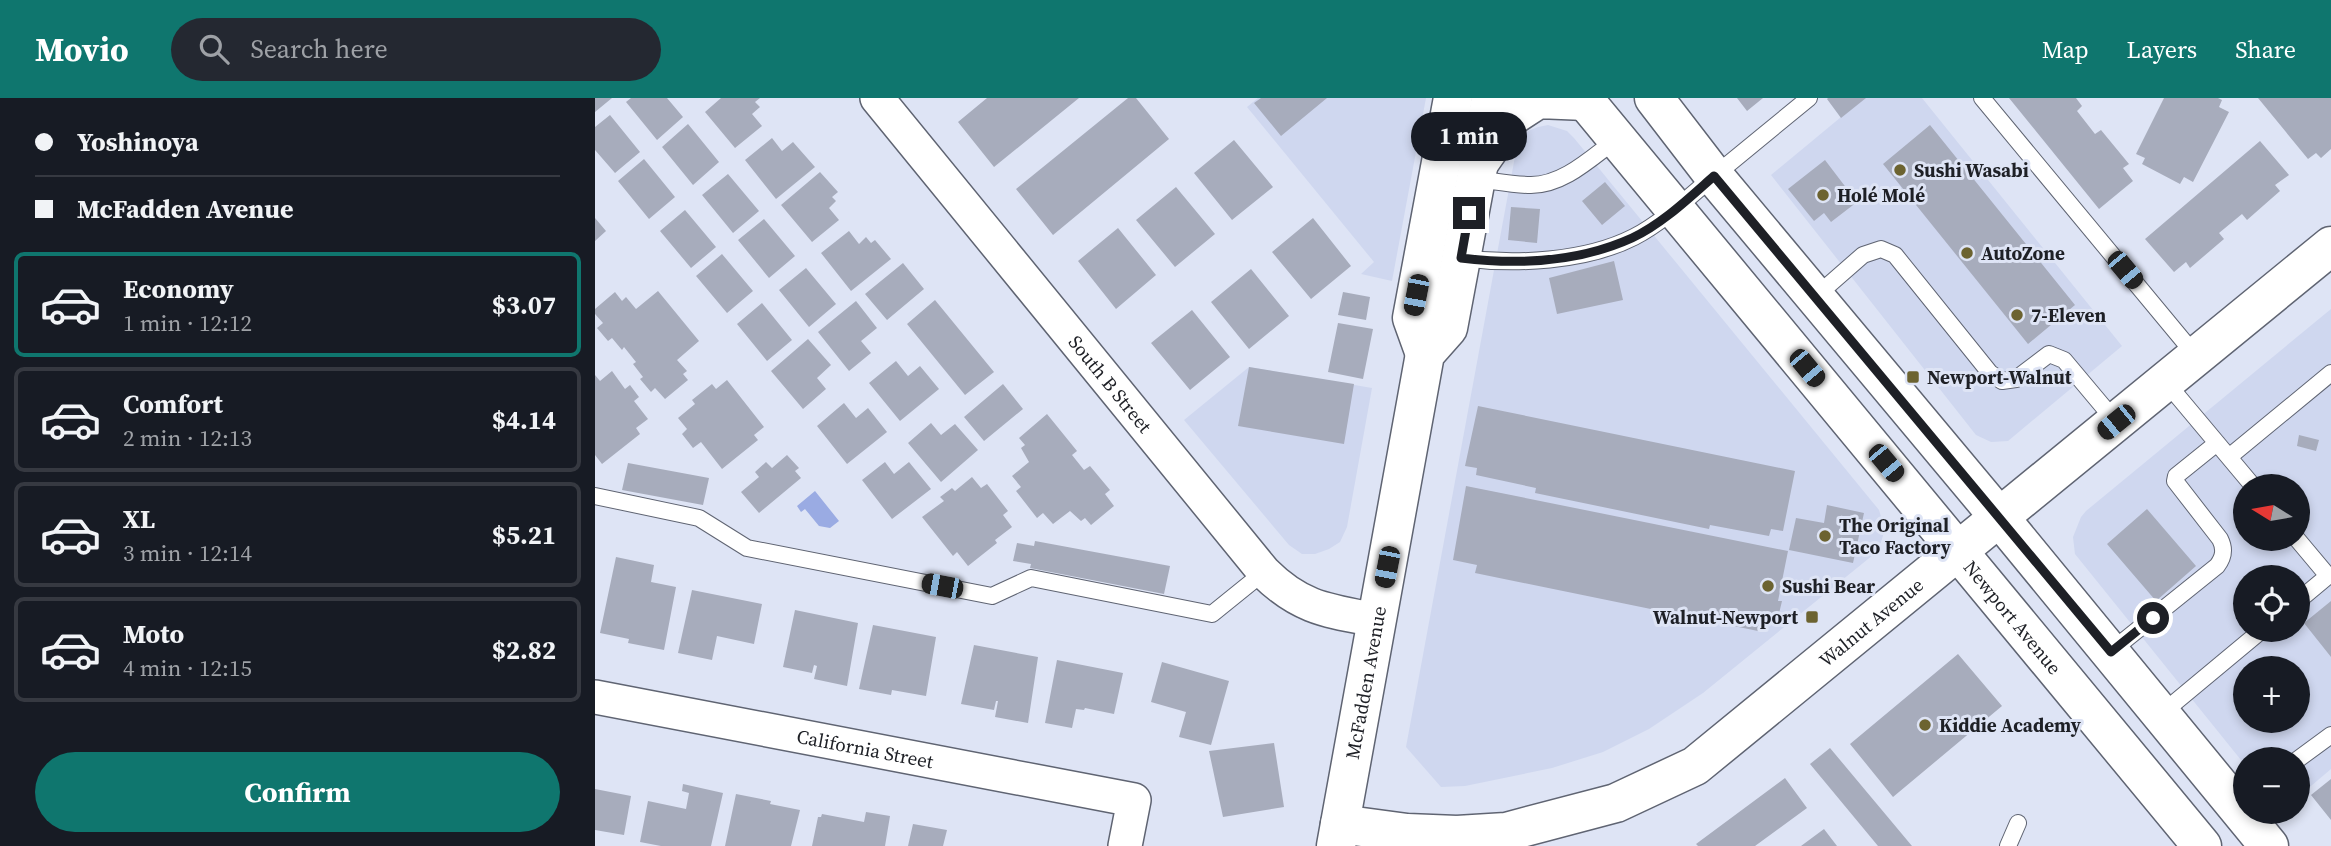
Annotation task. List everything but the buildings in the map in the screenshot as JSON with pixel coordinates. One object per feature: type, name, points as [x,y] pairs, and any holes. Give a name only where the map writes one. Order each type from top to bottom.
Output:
[{"type":"main road","points":[[1453,98],[1412,318],[1425,354],[1448,328],[1491,98]]},
{"type":"main road","points":[[1654,98],[1714,176],[2161,714],[2233,792]]},
{"type":"main road","points":[[1478,171],[1512,116],[1538,99],[1585,99]]},
{"type":"main road","name":"Newport Avenue","points":[[1585,99],[2202,846]]},
{"type":"main road","name":"Walnut Avenue","points":[[1338,835],[1457,835],[1506,832],[1616,803],[1695,766],[2331,246]]},
{"type":"main road","name":"McFadden Avenue","points":[[1338,835],[1425,354]]},
{"type":"main road","points":[[2255,824],[2269,846]]},
{"type":"street","name":"South B Street","points":[[877,98],[1264,572],[1281,589],[1319,610],[1377,620]]},
{"type":"street","name":"California Street","points":[[595,696],[1134,800],[1125,846]]},
{"type":"lane","points":[[1461,258],[1484,261],[1556,260],[1634,237],[1675,210],[1809,98]]},
{"type":"lane","points":[[1982,98],[2196,356]]},
{"type":"lane","points":[[1478,171],[1532,185],[1549,182],[1570,173],[1617,139]]},
{"type":"lane","points":[[1815,297],[1863,255],[1881,249],[1895,255],[1990,373],[2002,381],[2016,379],[2049,354],[2064,360],[2116,422]]},
{"type":"lane","points":[[2229,457],[2331,373]]},
{"type":"lane","points":[[2165,382],[2243,474]]},
{"type":"lane","points":[[2111,652],[2217,566],[2224,552],[2220,539],[2175,481],[2176,476],[2217,443]]},
{"type":"lane","points":[[595,496],[699,518],[747,548],[992,596],[1031,578],[1212,614],[1264,572]]},
{"type":"lane","points":[[2307,551],[2328,576],[2310,591]]},
{"type":"lane","points":[[2161,714],[2248,642]]},
{"type":"lane","points":[[2310,750],[2331,735]]},
{"type":"lane","points":[[2008,846],[2018,823]]},
{"type":"shaded area","points":[[1258,98],[1426,98],[1392,281],[1361,274],[1374,262],[1247,107]]},
{"type":"shaded area","points":[[1864,98],[1922,98],[2122,346],[2008,441],[1991,442],[1976,435],[1771,175]]},
{"type":"shaded area","points":[[1548,125],[1567,131],[1574,138],[1879,510],[1883,536],[1873,555],[1703,693],[1649,729],[1603,752],[1552,768],[1465,786],[1441,787],[1406,747],[1516,151],[1520,140],[1528,131]]},
{"type":"shaded area","points":[[2331,309],[2331,769],[2310,787],[2310,747],[2233,747],[2233,750],[2075,554],[2073,537],[2081,517]]},
{"type":"shaded area","points":[[1249,367],[1372,388],[1347,527],[1340,542],[1329,549],[1315,554],[1302,554],[1289,545],[1184,420]]},
{"type":"water","points":[[815,491],[839,521],[830,528],[819,526],[805,509],[801,512],[797,506]]},
{"type":"place","name":"Sushi Wasabi","points":[[1900,170]]},
{"type":"place","name":"Holé Molé","points":[[1823,195]]},
{"type":"place","name":"AutoZone","points":[[1967,253]]},
{"type":"place","name":"7-Eleven","points":[[2017,315]]},
{"type":"place","name":"Newport-Walnut","points":[[1913,377]]},
{"type":"place","name":"The Original Taco Factory","points":[[1825,536]]},
{"type":"place","name":"Sushi Bear","points":[[1768,586]]},
{"type":"place","name":"Walnut-Newport","points":[[1812,617]]},
{"type":"place","name":"Kiddie Academy","points":[[1925,725]]},
{"type":"route","points":[[1469,213],[1461,258],[1484,261],[1556,260],[1634,237],[1675,210],[1714,176],[2111,652],[2153,618]]}]
